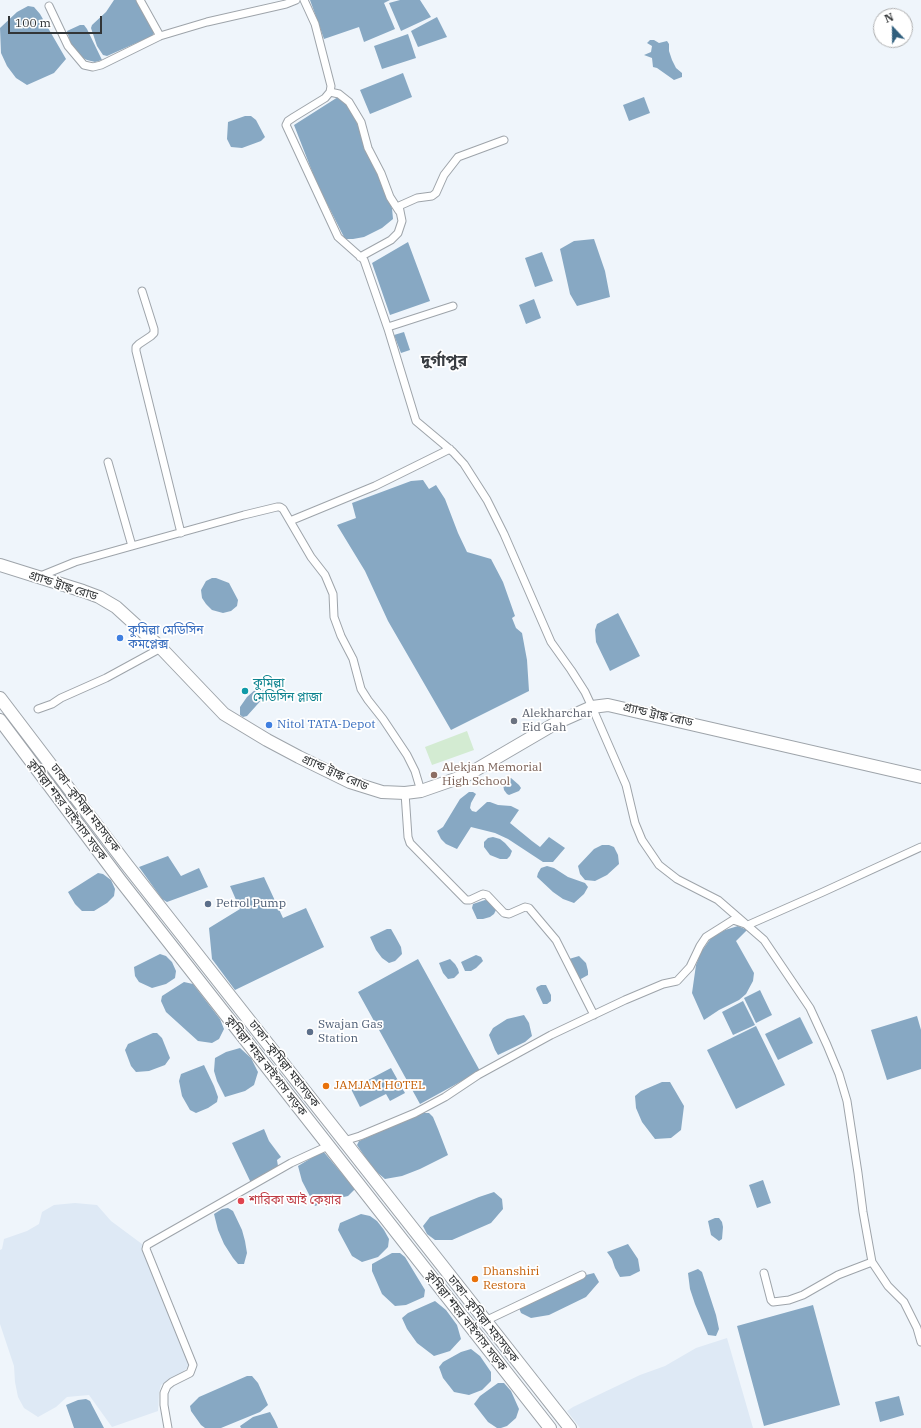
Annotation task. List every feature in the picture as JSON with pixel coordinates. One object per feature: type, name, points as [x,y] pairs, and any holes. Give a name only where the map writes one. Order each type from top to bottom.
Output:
[{"type":"highway","name":"গ্র্যান্ড ট্রাঙ্ক রোড","points":[[0,565],[99,597],[116,606],[161,648],[224,714],[267,740],[350,782],[382,792],[405,793],[421,791],[467,775],[556,723],[592,707],[608,705],[921,777]]},
{"type":"highway","name":"ঢাকা–কুমিল্লা মহাসড়ক","points":[[0,698],[127,865],[570,1428]]},
{"type":"highway","name":"কুমিল্লা শহর বাইপাস সড়ক","points":[[0,720],[120,880],[550,1428]]},
{"type":"street","points":[[140,0],[160,36]]},
{"type":"street","points":[[49,6],[68,46],[84,65],[93,66],[101,65],[160,36],[207,22],[286,4],[296,0]]},
{"type":"street","points":[[304,0],[316,24],[331,86],[330,92],[325,98],[288,121],[286,125],[338,237],[364,260],[388,327],[416,421],[450,449],[464,464],[486,500],[504,534],[551,642],[585,692],[592,707],[626,785],[635,822],[642,840],[660,865],[677,879],[718,900],[764,940],[810,1008],[839,1074],[847,1101],[863,1212],[872,1262],[888,1286],[904,1302],[917,1328],[921,1342]]},
{"type":"street","points":[[330,92],[339,94],[349,102],[361,122],[368,148],[381,173],[390,197],[400,212]]},
{"type":"street","points":[[360,257],[390,240],[398,233],[402,221],[399,206],[417,198],[432,196],[436,193],[444,175],[458,157],[504,140]]},
{"type":"street","points":[[142,291],[154,333],[136,347],[136,351],[181,533]]},
{"type":"street","points":[[388,327],[453,306]]},
{"type":"street","points":[[290,521],[374,486],[450,449]]},
{"type":"street","points":[[108,462],[132,546]]},
{"type":"street","points":[[37,577],[75,562],[244,515],[280,507],[283,509],[311,557],[325,575],[333,594],[334,617],[341,636],[353,660],[361,689],[407,755],[415,771],[421,791]]},
{"type":"street","points":[[38,709],[52,704],[61,698],[106,678],[161,648]]},
{"type":"street","points":[[405,793],[408,837],[410,843],[466,900],[470,900],[483,894],[487,895],[504,913],[509,914],[529,908],[556,940],[594,1015]]},
{"type":"street","points":[[344,1141],[360,1136],[415,1113],[522,1050],[594,1015],[664,984],[677,982],[690,967],[706,937],[733,920],[748,925],[921,846]]},
{"type":"street","points":[[168,1428],[164,1405],[164,1393],[167,1386],[172,1382],[190,1373],[193,1365],[146,1249],[147,1245],[291,1163],[328,1146]]},
{"type":"street","points":[[764,1273],[771,1300],[773,1302],[789,1300],[803,1295],[833,1278],[872,1262]]},
{"type":"street","points":[[485,1321],[582,1275]]},
{"type":"shaded area","points":[[75,1203],[97,1205],[111,1221],[142,1244],[187,1353],[190,1365],[181,1374],[161,1385],[158,1411],[112,1427],[89,1395],[67,1397],[56,1407],[38,1417],[24,1408],[18,1397],[14,1366],[0,1324],[0,1250],[2,1249],[4,1239],[27,1231],[39,1224],[42,1212],[54,1205]]},
{"type":"shaded area","points":[[727,1338],[753,1428],[580,1428],[567,1411],[640,1375],[665,1366],[696,1348]]},
{"type":"green space","points":[[467,731],[474,750],[432,765],[425,747]]},
{"type":"water","points":[[114,0],[137,0],[154,33],[152,36],[107,56],[103,55],[97,46],[91,28],[92,25],[106,12]]},
{"type":"water","points":[[310,0],[390,0],[384,3],[395,29],[364,42],[359,27],[324,39]]},
{"type":"water","points":[[400,0],[420,0],[431,17],[401,31],[389,3]]},
{"type":"water","points":[[28,6],[34,7],[40,14],[66,59],[54,73],[27,85],[16,78],[7,66],[1,53],[0,28],[17,12]]},
{"type":"water","points":[[437,17],[447,37],[418,47],[411,31]]},
{"type":"water","points":[[80,25],[84,25],[87,29],[102,60],[95,62],[87,60],[81,57],[71,45],[67,31]]},
{"type":"water","points":[[408,34],[416,58],[382,69],[374,46]]},
{"type":"water","points":[[650,40],[654,40],[659,43],[667,41],[672,60],[676,68],[682,73],[682,77],[674,80],[657,68],[653,67],[652,58],[644,55],[651,52],[652,46],[647,43]]},
{"type":"water","points":[[403,73],[412,97],[370,114],[360,90]]},
{"type":"water","points":[[338,97],[346,102],[356,121],[392,208],[393,219],[382,228],[364,237],[353,239],[345,239],[317,184],[294,125]]},
{"type":"water","points":[[644,97],[650,113],[629,121],[623,105]]},
{"type":"water","points":[[245,116],[251,116],[256,120],[265,137],[261,141],[242,148],[231,147],[227,139],[228,122]]},
{"type":"water","points":[[594,239],[605,271],[610,297],[577,306],[570,294],[560,249],[574,241]]},
{"type":"water","points":[[408,242],[430,301],[390,315],[372,263]]},
{"type":"water","points":[[542,252],[553,281],[535,287],[525,258]]},
{"type":"water","points":[[534,299],[541,318],[526,324],[519,305]]},
{"type":"water","points":[[404,332],[410,350],[401,353],[394,335]]},
{"type":"water","points":[[423,480],[429,489],[436,485],[445,499],[467,552],[491,559],[503,582],[515,616],[512,618],[516,628],[522,633],[527,660],[529,691],[451,730],[388,621],[365,571],[337,525],[356,518],[352,503],[411,481]]},
{"type":"water","points":[[212,578],[229,583],[238,600],[237,606],[231,611],[223,613],[212,610],[202,598],[201,590],[206,581]]},
{"type":"water","points":[[618,613],[640,656],[610,671],[596,642],[595,630],[597,624]]},
{"type":"water","points":[[257,688],[263,690],[265,693],[264,697],[247,716],[243,717],[240,715],[240,707],[247,697]]},
{"type":"water","points":[[506,777],[511,778],[519,785],[521,788],[519,791],[509,795],[507,794],[504,790],[503,784]]},
{"type":"water","points":[[469,792],[476,794],[471,803],[470,808],[472,811],[476,812],[487,802],[511,806],[519,810],[510,823],[532,841],[540,847],[549,837],[565,848],[553,862],[543,862],[508,839],[495,833],[471,827],[457,849],[446,844],[441,839],[437,831],[443,827],[460,799]]},
{"type":"water","points":[[493,837],[500,839],[512,851],[507,859],[500,859],[490,855],[484,847],[484,842],[488,838]]},
{"type":"water","points":[[602,845],[614,847],[618,855],[619,864],[607,875],[595,881],[585,880],[580,874],[578,866],[594,849]]},
{"type":"water","points":[[168,856],[181,876],[199,868],[208,887],[167,902],[162,899],[139,867]]},
{"type":"water","points":[[547,866],[554,868],[568,877],[585,883],[588,887],[584,894],[574,903],[563,899],[553,892],[537,877],[541,868]]},
{"type":"water","points":[[98,873],[103,874],[111,880],[115,889],[114,896],[107,903],[94,911],[82,911],[75,904],[68,892]]},
{"type":"water","points":[[264,877],[283,918],[306,908],[324,947],[235,990],[212,959],[209,928],[240,909],[230,886]]},
{"type":"water","points":[[485,900],[489,901],[496,910],[490,917],[477,919],[472,908],[473,904]]},
{"type":"water","points":[[738,926],[747,930],[736,941],[754,973],[753,981],[746,994],[739,1000],[719,1010],[704,1020],[692,993],[696,965],[701,952],[711,938],[725,930]]},
{"type":"water","points":[[387,929],[391,929],[401,947],[402,954],[395,961],[389,963],[382,958],[376,950],[370,937]]},
{"type":"water","points":[[160,954],[166,956],[172,962],[176,971],[175,978],[166,984],[152,988],[139,982],[135,976],[134,967]]},
{"type":"water","points":[[476,955],[481,957],[483,961],[471,971],[465,971],[461,962]]},
{"type":"water","points":[[579,956],[586,963],[588,975],[579,980],[569,959]]},
{"type":"water","points":[[418,959],[480,1071],[420,1104],[358,992]]},
{"type":"water","points":[[450,959],[455,964],[459,973],[454,978],[448,979],[443,973],[439,963]]},
{"type":"water","points":[[184,982],[193,984],[220,1019],[224,1029],[219,1039],[212,1043],[198,1041],[166,1012],[161,1001],[162,996]]},
{"type":"water","points":[[541,985],[546,985],[551,995],[551,1001],[547,1004],[543,1004],[536,989]]},
{"type":"water","points":[[760,990],[772,1015],[756,1023],[744,998]]},
{"type":"water","points":[[743,1001],[755,1025],[733,1035],[722,1012]]},
{"type":"water","points":[[524,1015],[529,1023],[532,1036],[525,1042],[498,1055],[489,1035],[493,1028],[507,1019]]},
{"type":"water","points":[[917,1016],[921,1030],[921,1069],[887,1080],[871,1030]]},
{"type":"water","points":[[800,1017],[813,1043],[778,1060],[765,1034]]},
{"type":"water","points":[[756,1026],[785,1085],[736,1109],[707,1050]]},
{"type":"water","points":[[153,1033],[157,1033],[162,1038],[170,1058],[165,1065],[149,1071],[136,1072],[131,1066],[125,1050],[128,1044]]},
{"type":"water","points":[[240,1048],[251,1058],[258,1072],[254,1085],[245,1091],[225,1097],[214,1071],[215,1058],[226,1052]]},
{"type":"water","points":[[204,1065],[218,1097],[217,1102],[196,1113],[190,1110],[182,1096],[179,1081],[181,1074]]},
{"type":"water","points":[[391,1068],[405,1093],[390,1101],[386,1094],[360,1107],[351,1089]]},
{"type":"water","points":[[662,1082],[670,1082],[684,1106],[681,1130],[671,1138],[655,1139],[642,1122],[636,1108],[635,1096],[641,1091]]},
{"type":"water","points":[[423,1113],[429,1113],[433,1117],[448,1155],[402,1176],[385,1179],[373,1169],[357,1145],[359,1141]]},
{"type":"water","points":[[264,1129],[269,1141],[281,1157],[277,1160],[278,1166],[251,1183],[232,1143]]},
{"type":"water","points":[[323,1151],[355,1189],[348,1196],[315,1206],[302,1181],[298,1166]]},
{"type":"water","points":[[763,1180],[771,1203],[757,1208],[749,1185]]},
{"type":"water","points":[[494,1192],[502,1199],[503,1209],[491,1223],[452,1240],[435,1240],[427,1234],[423,1226],[430,1217]]},
{"type":"water","points":[[228,1208],[233,1211],[242,1230],[247,1253],[244,1264],[238,1264],[233,1258],[224,1244],[218,1230],[214,1214],[222,1209]]},
{"type":"water","points":[[361,1214],[370,1216],[377,1221],[389,1239],[388,1247],[378,1257],[362,1262],[352,1256],[338,1230],[340,1223]]},
{"type":"water","points":[[719,1218],[723,1227],[722,1239],[719,1241],[711,1235],[708,1221]]},
{"type":"water","points":[[628,1244],[638,1259],[640,1271],[630,1276],[620,1277],[612,1259],[607,1252]]},
{"type":"water","points":[[392,1253],[400,1253],[405,1257],[425,1290],[424,1297],[406,1305],[395,1306],[382,1294],[372,1271],[372,1264]]},
{"type":"water","points":[[698,1269],[702,1272],[716,1315],[719,1329],[716,1336],[708,1335],[690,1289],[688,1273]]},
{"type":"water","points":[[594,1273],[599,1282],[586,1297],[549,1315],[531,1318],[521,1313],[519,1308],[586,1275]]},
{"type":"water","points":[[435,1301],[446,1310],[457,1325],[461,1339],[450,1351],[434,1356],[417,1343],[407,1329],[402,1318],[408,1313]]},
{"type":"water","points":[[813,1305],[840,1405],[764,1426],[737,1326]]},
{"type":"water","points":[[471,1349],[480,1356],[491,1372],[491,1381],[482,1390],[469,1395],[454,1392],[443,1378],[439,1367],[443,1362],[461,1352]]},
{"type":"water","points":[[247,1376],[252,1376],[258,1383],[268,1405],[260,1412],[221,1428],[205,1428],[201,1425],[191,1411],[190,1406],[199,1397]]},
{"type":"water","points":[[498,1383],[504,1383],[511,1391],[519,1409],[516,1418],[507,1426],[501,1428],[497,1428],[488,1422],[474,1404],[480,1396]]},
{"type":"water","points":[[899,1396],[904,1415],[880,1422],[875,1402]]},
{"type":"water","points":[[86,1399],[90,1401],[104,1428],[74,1428],[66,1405],[78,1400]]},
{"type":"water","points":[[270,1412],[278,1428],[241,1428],[240,1426],[253,1417]]},
{"type":"place","name":"কুমিল্লা মেডিসিন কমপ্লেক্স","points":[[120,638]]},
{"type":"place","name":"কুমিল্লা মেডিসিন প্লাজা","points":[[245,691]]},
{"type":"place","name":"Alekharchar Eid Gah","points":[[514,721]]},
{"type":"place","name":"Nitol TATA-Depot","points":[[269,725]]},
{"type":"place","name":"Alekjan Memorial High School","points":[[434,775]]},
{"type":"place","name":"Petrol Pump","points":[[208,904]]},
{"type":"place","name":"Swajan Gas Station","points":[[310,1032]]},
{"type":"place","name":"JAMJAM HOTEL","points":[[326,1086]]},
{"type":"place","name":"শারিকা আই কেয়ার","points":[[241,1201]]},
{"type":"place","name":"Dhanshiri Restora","points":[[475,1279]]},
{"type":"district","name":"দুর্গাপুর","points":[[444,361]]}]
